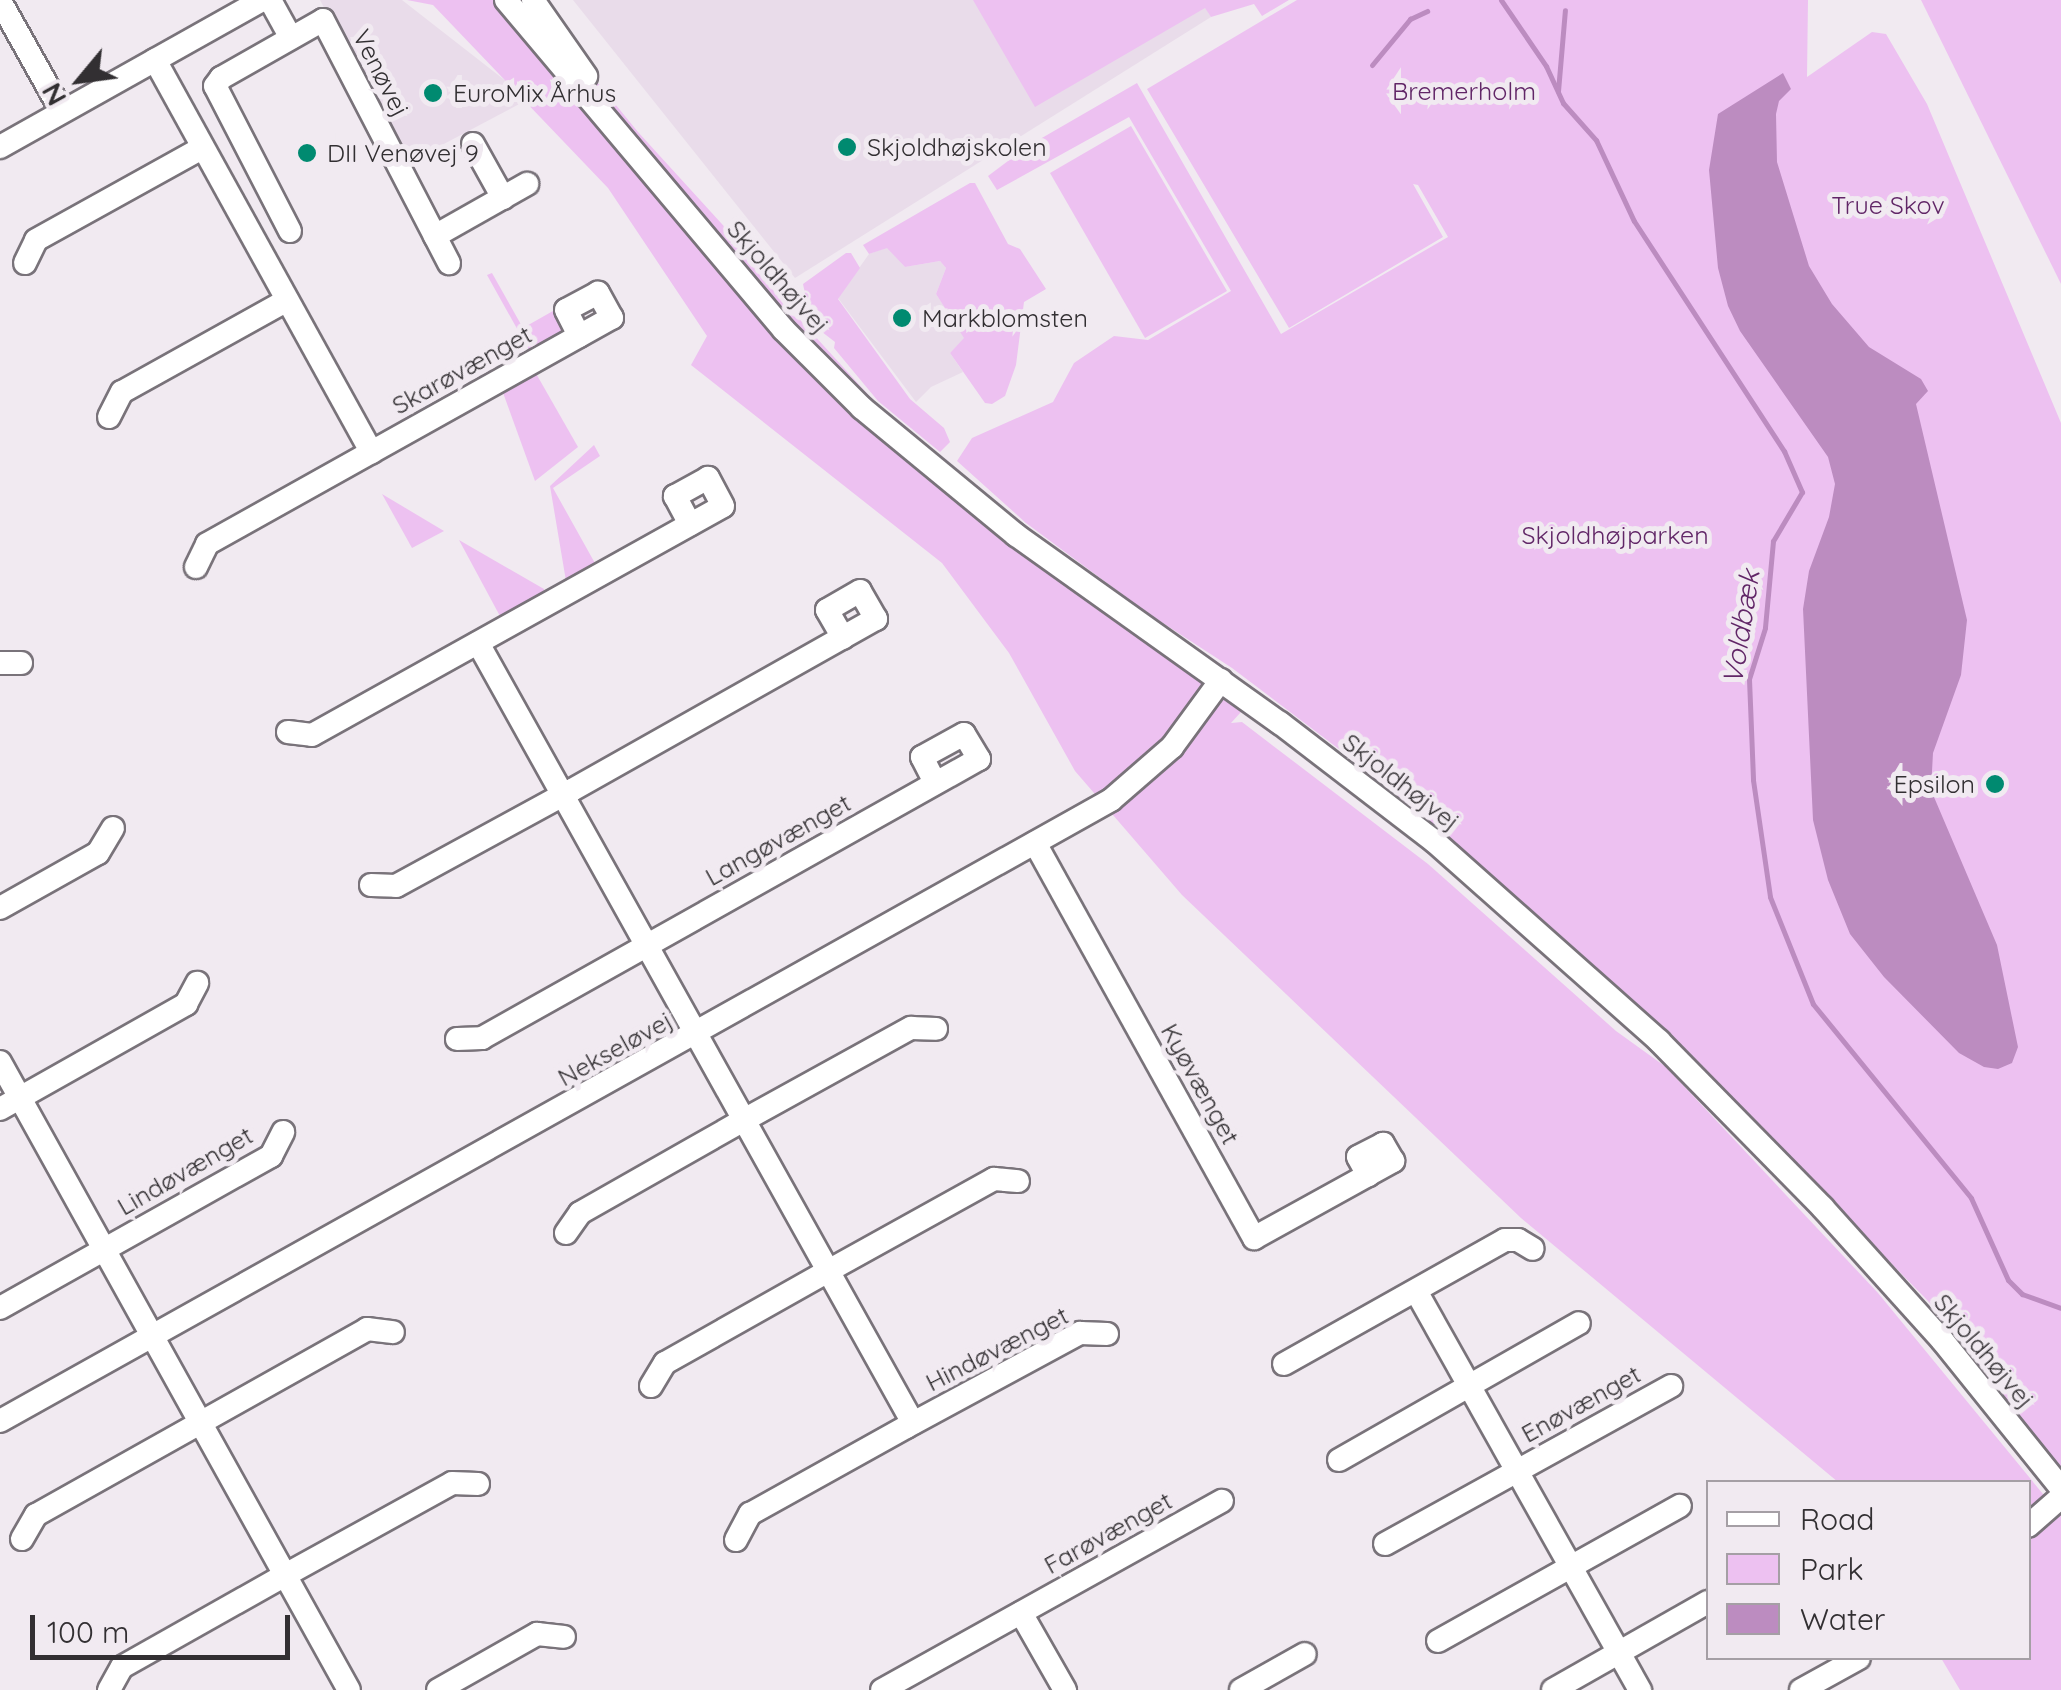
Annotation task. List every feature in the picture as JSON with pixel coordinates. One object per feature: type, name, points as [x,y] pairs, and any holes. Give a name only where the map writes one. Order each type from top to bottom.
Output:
[{"type":"street","points":[[0,147],[262,0]]},
{"type":"street","points":[[270,0],[291,38]]},
{"type":"street","name":"Skjoldhøjvej","points":[[506,0],[784,330],[862,408],[1016,534],[1221,680],[1434,841],[1680,1060],[1942,1340],[2061,1488]]},
{"type":"street","name":"Skjoldhøjvej","points":[[533,0],[656,178]]},
{"type":"street","points":[[0,2],[62,112]]},
{"type":"street","name":"Venøvej","points":[[290,231],[215,86],[221,78],[323,20],[448,262]]},
{"type":"street","points":[[155,60],[371,452]]},
{"type":"street","points":[[473,144],[503,198]]},
{"type":"street","points":[[25,262],[36,240],[202,148]]},
{"type":"street","points":[[434,236],[528,184]]},
{"type":"street","points":[[109,417],[122,392],[286,300]]},
{"type":"street","name":"Skarøvænget","points":[[196,568],[206,544],[579,336]]},
{"type":"street","points":[[288,732],[312,735],[690,524]]},
{"type":"street","points":[[371,885],[396,886],[843,638]]},
{"type":"street","points":[[478,642],[698,1034]]},
{"type":"street","name":"Nekseløvej","points":[[0,1421],[698,1034],[1134,785],[1172,747],[1221,680]]},
{"type":"street","name":"Langøvænget","points":[[457,1039],[482,1038],[935,783]]},
{"type":"street","points":[[0,908],[98,853],[113,828]]},
{"type":"street","name":"Kyøvænget","points":[[1035,843],[1254,1238],[1368,1176]]},
{"type":"street","points":[[10,1103],[186,1004],[197,983]]},
{"type":"street","points":[[566,1233],[580,1212],[744,1120],[912,1028],[936,1029]]},
{"type":"street","name":"Hindøvænget","points":[[698,1034],[914,1423]]},
{"type":"street","name":"Lindøvænget","points":[[0,1062],[10,1103],[105,1249],[350,1690]]},
{"type":"street","name":"Lindøvænget","points":[[0,1308],[271,1156],[283,1132]]},
{"type":"street","points":[[651,1386],[664,1363],[828,1271],[994,1180],[1018,1181]]},
{"type":"street","points":[[1284,1364],[1506,1240],[1518,1240],[1533,1250]]},
{"type":"street","name":"Enøvænget","points":[[1416,1291],[1640,1690]]},
{"type":"street","points":[[1339,1460],[1578,1323]]},
{"type":"street","points":[[22,1538],[36,1515],[367,1330],[393,1332]]},
{"type":"street","name":"Hindøvænget","points":[[736,1540],[750,1514],[1080,1332],[1107,1334]]},
{"type":"street","name":"Enøvænget","points":[[1385,1544],[1671,1386]]},
{"type":"street","points":[[109,1690],[122,1667],[286,1574],[452,1483],[478,1484]]},
{"type":"street","points":[[2031,1523],[2061,1497]]},
{"type":"street","name":"Farøvænget","points":[[882,1690],[1222,1500]]},
{"type":"street","points":[[1438,1641],[1680,1506]]},
{"type":"street","points":[[1553,1690],[1706,1603]]},
{"type":"street","points":[[1021,1613],[1065,1690]]},
{"type":"street","points":[[438,1690],[538,1634],[564,1637]]},
{"type":"street","points":[[1240,1690],[1305,1654]]},
{"type":"street","points":[[1801,1690],[1855,1660]]},
{"type":"shaded area","points":[[320,0],[402,0],[529,99],[406,164]]},
{"type":"shaded area","name":"Skjoldhøjskolen","points":[[573,0],[1201,0],[1211,17],[795,278]]},
{"type":"shaded area","name":"Markblomsten","points":[[887,247],[905,267],[940,261],[946,268],[936,294],[965,338],[950,353],[963,372],[931,387],[916,402],[838,298],[869,254]]},
{"type":"green space","points":[[407,0],[530,0],[638,132],[773,280],[773,290],[873,400],[1241,712],[1231,723],[1242,722],[1428,864],[1616,1031],[1666,1067],[1878,1293],[2061,1516],[2061,1690],[1960,1690],[1942,1660],[2031,1660],[2031,1480],[1836,1480],[1521,1218],[1182,895],[1075,771],[1009,653],[942,563],[691,365],[707,336],[608,188],[433,5]]},
{"type":"green space","points":[[973,0],[1289,0],[1262,16],[1254,4],[1211,17],[1205,8],[1035,107]]},
{"type":"green space","name":"Skjoldhøjparken","points":[[1297,0],[1808,0],[1807,77],[1872,32],[1886,34],[1927,104],[2061,423],[2061,1468],[1928,1301],[1703,1071],[1573,948],[1385,784],[1232,668],[1146,612],[1026,523],[957,461],[972,438],[1053,402],[1074,363],[1114,336],[1148,340],[1231,291],[1129,117],[997,190],[988,176],[1028,146],[1137,83],[1281,334],[1448,237],[1418,185],[1413,184],[1443,237],[1289,328],[1147,89]]},
{"type":"green space","name":"True Skov","points":[[1921,0],[2061,0],[2061,284]]},
{"type":"green space","points":[[1131,126],[1227,291],[1145,338],[1050,173]]},
{"type":"green space","points":[[975,183],[1008,244],[1020,249],[1046,289],[1024,302],[1016,365],[1005,396],[992,404],[985,403],[950,353],[964,338],[936,294],[946,268],[940,261],[905,267],[887,248],[869,254],[863,245]]},
{"type":"green space","points":[[851,253],[860,268],[838,299],[910,399],[944,428],[950,442],[940,452],[878,401],[834,348],[835,342],[804,318],[808,308],[803,284]]},
{"type":"green space","points":[[492,273],[523,328],[560,307],[571,328],[530,352],[487,275]]},
{"type":"green space","points":[[534,370],[578,447],[535,481],[502,390]]},
{"type":"green space","points":[[594,445],[600,456],[553,488],[596,565],[566,581],[550,486]]},
{"type":"green space","points":[[382,494],[444,531],[412,548]]},
{"type":"green space","points":[[459,540],[544,589],[543,596],[501,618]]},
{"type":"water","points":[[1783,73],[1791,89],[1779,101],[1776,114],[1777,162],[1809,266],[1832,304],[1869,347],[1921,379],[1928,391],[1916,404],[1967,620],[1961,675],[1933,753],[1931,790],[1997,945],[2018,1047],[2012,1063],[1998,1069],[1984,1067],[1959,1053],[1884,977],[1850,934],[1828,880],[1813,820],[1803,609],[1809,571],[1829,517],[1835,484],[1828,457],[1740,331],[1728,306],[1718,268],[1709,170],[1718,114]]},
{"type":"waterway","name":"Voldbæk","points":[[1501,0],[1546,66],[1563,103],[1596,140],[1634,221],[1784,451],[1802,492],[1773,541],[1765,628],[1749,679],[1753,780],[1770,897],[1813,1004],[1971,1198],[2008,1280],[2022,1294],[2061,1308]]},
{"type":"waterway","points":[[1558,91],[1565,10]]},
{"type":"waterway","points":[[1372,65],[1410,19],[1427,11]]},
{"type":"place","name":"EuroMix Århus","points":[[433,93]]},
{"type":"place","name":"Skjoldhøjskolen","points":[[847,147]]},
{"type":"place","name":"DII Venøvej 9","points":[[307,153]]},
{"type":"place","name":"Markblomsten","points":[[902,318]]},
{"type":"place","name":"Epsilon","points":[[1995,784]]},
{"type":"park label","name":"Bremerholm","points":[[1464,91]]}]
